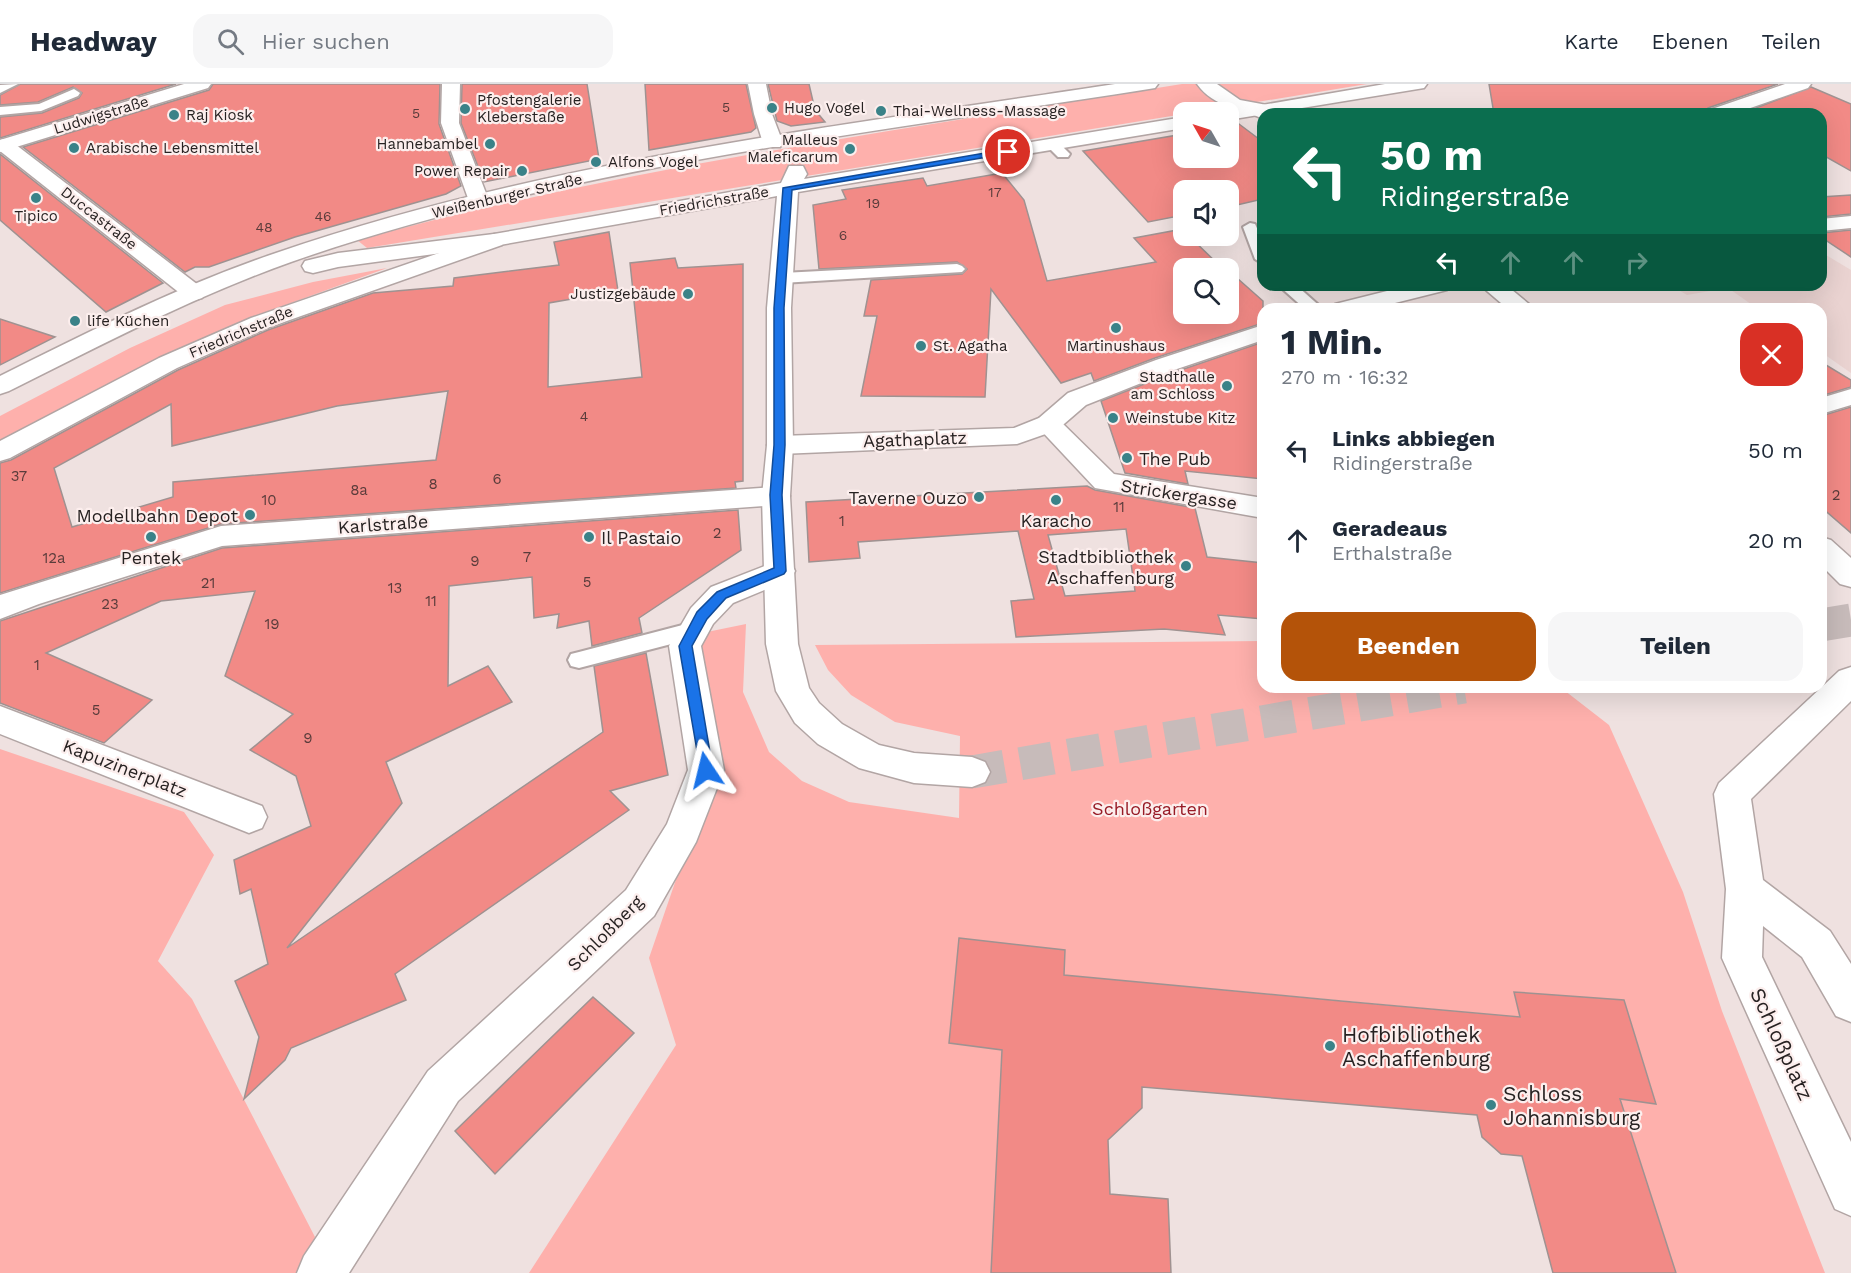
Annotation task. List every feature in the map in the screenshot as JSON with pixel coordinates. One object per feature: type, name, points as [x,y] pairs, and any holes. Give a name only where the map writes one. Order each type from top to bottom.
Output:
[{"type":"street","name":"Ludwigstraße","points":[[1,144],[202,84]]},
{"type":"street","points":[[451,84],[450,123],[479,201]]},
{"type":"street","points":[[757,84],[772,179],[788,188]]},
{"type":"street","name":"Weißenburger Straße","points":[[0,386],[135,319],[194,293],[322,244],[479,201],[607,173],[768,157],[1149,84]]},
{"type":"street","points":[[1206,84],[1234,104],[1257,110]]},
{"type":"street","points":[[1286,108],[1418,84]]},
{"type":"street","points":[[1737,108],[1803,84]]},
{"type":"street","points":[[1252,91],[1263,99],[1264,108]]},
{"type":"street","points":[[1239,114],[1257,113]]},
{"type":"street","name":"Friedrichstraße","points":[[246,273],[283,273],[338,260],[494,240],[788,188],[1058,149],[1173,124]]},
{"type":"street","name":"Duccastraße","points":[[1,144],[194,293]]},
{"type":"street","points":[[768,157],[790,153],[797,174],[788,188],[779,308],[780,445],[776,495],[782,644],[793,690],[807,712],[830,734],[870,758],[914,768],[972,772]]},
{"type":"street","points":[[1827,224],[1851,222]]},
{"type":"street","name":"Friedrichstraße","points":[[0,452],[168,363],[259,323],[494,240]]},
{"type":"street","points":[[1367,303],[1414,291]]},
{"type":"street","points":[[1499,291],[1515,303]]},
{"type":"street","name":"Agathaplatz","points":[[780,445],[1017,436],[1048,424],[1077,399],[1165,365],[1257,334]]},
{"type":"street","points":[[1827,404],[1851,397]]},
{"type":"street","name":"Strickergasse","points":[[1048,424],[1105,482],[1257,507]]},
{"type":"street","name":"Karlstraße","points":[[0,608],[28,596],[221,536],[776,495]]},
{"type":"street","points":[[1832,553],[1851,576]]},
{"type":"street","name":"Schloßberg","points":[[321,1273],[443,1086],[640,903],[683,831],[706,770],[685,646],[702,616],[722,595],[780,571]]},
{"type":"street","name":"Schloßplatz","points":[[1851,680],[1732,794],[1745,889],[1742,958],[1851,1193]]},
{"type":"street","name":"Kapuzinerplatz","points":[[0,720],[249,817]]},
{"type":"street","points":[[1745,889],[1816,944],[1851,1002]]},
{"type":"lane","points":[[0,89],[12,84]]},
{"type":"lane","points":[[73,124],[50,107],[75,93],[76,88]]},
{"type":"lane","points":[[0,111],[41,107],[76,88]]},
{"type":"lane","points":[[1250,226],[1257,244]]},
{"type":"lane","points":[[782,278],[957,269]]},
{"type":"lane","points":[[1293,291],[1308,303]]},
{"type":"lane","points":[[579,660],[694,630]]},
{"type":"shaded area","points":[[1827,256],[1851,270],[1851,373],[1827,356],[1827,303],[1749,303],[1732,291],[1827,291]]},
{"type":"shaded area","points":[[1680,291],[1710,291],[1687,295]]},
{"type":"green space","points":[[1182,84],[1367,84],[1239,105],[1239,102],[1173,102],[1173,116],[367,248],[357,240],[561,191],[664,170]]},
{"type":"green space","points":[[387,268],[247,319],[161,359],[0,443],[0,416],[130,348],[225,305],[313,282]]},
{"type":"green space","name":"Schloßgarten","points":[[746,624],[743,692],[769,752],[802,781],[849,802],[959,818],[960,736],[895,722],[851,695],[828,670],[815,645],[1257,641],[1257,693],[1568,693],[1609,725],[1683,892],[1722,1011],[1825,1273],[1676,1273],[1620,1099],[1656,1103],[1624,1000],[1515,992],[1520,1017],[1064,975],[1065,950],[960,939],[949,1043],[1002,1050],[991,1273],[529,1273],[676,1045],[649,958],[701,807],[702,633]]},
{"type":"green space","points":[[0,749],[184,812],[214,855],[158,961],[192,999],[315,1237],[301,1273],[0,1273]]},
{"type":"building","points":[[20,84],[176,84],[0,138],[0,117],[42,113],[79,98],[82,93],[73,87],[38,102],[0,105],[0,95]]},
{"type":"building","points":[[213,84],[440,84],[439,124],[461,186],[446,194],[295,237],[209,267],[195,267],[185,272],[23,147],[209,90]]},
{"type":"building","points":[[462,84],[587,84],[599,159],[484,182],[461,123]]},
{"type":"building","points":[[645,84],[746,84],[756,128],[751,132],[649,150]]},
{"type":"building","points":[[768,84],[809,84],[815,110],[825,122],[791,126],[777,121]]},
{"type":"building","points":[[1489,84],[1778,84],[1708,108],[1493,108]]},
{"type":"building","points":[[1811,87],[1851,104],[1851,171],[1827,157],[1827,108],[1756,108]]},
{"type":"building","points":[[1239,124],[1257,138],[1257,200],[1239,204],[1239,180],[1173,180],[1173,217],[1148,222],[1083,151],[1173,136],[1173,168],[1239,168]]},
{"type":"building","points":[[0,154],[163,283],[106,312],[0,220]]},
{"type":"building","points":[[1002,173],[1024,200],[1047,281],[1156,262],[1134,238],[1173,231],[1173,246],[1199,246],[1212,258],[1173,258],[1173,324],[1239,324],[1239,280],[1263,301],[1263,303],[1257,303],[1257,325],[1155,358],[1094,381],[1091,373],[1061,383],[991,289],[985,397],[861,396],[877,316],[864,316],[871,280],[962,274],[967,269],[957,262],[819,269],[813,205],[846,199],[842,190],[923,178],[927,186]]},
{"type":"building","points":[[1851,195],[1851,214],[1827,216],[1827,197]]},
{"type":"building","points":[[1851,230],[1851,257],[1827,241],[1827,232]]},
{"type":"building","points":[[609,232],[618,291],[549,303],[548,387],[642,377],[630,263],[675,258],[678,268],[743,264],[743,481],[735,482],[736,488],[221,524],[0,593],[0,463],[11,460],[178,370],[268,330],[373,293],[453,286],[454,278],[559,265],[554,242]],"holes":[[[448,391],[436,460],[173,482],[173,497],[72,527],[54,468],[171,404],[172,446],[337,406]]]},
{"type":"building","points":[[0,319],[55,337],[0,365]]},
{"type":"building","points":[[1257,344],[1257,478],[1185,471],[1188,484],[1125,473],[1101,401],[1175,372]]},
{"type":"building","points":[[1827,366],[1851,380],[1851,387],[1827,394]]},
{"type":"building","points":[[1851,407],[1851,533],[1827,512],[1827,414]]},
{"type":"building","points":[[1087,486],[1095,490],[1195,508],[1207,557],[1257,562],[1257,618],[1218,615],[1225,635],[1164,629],[1016,637],[1011,601],[1034,599],[1018,531],[858,542],[860,558],[809,562],[806,502]],"holes":[[[1126,529],[1135,591],[1065,596],[1048,535]]]},
{"type":"building","points":[[738,510],[741,550],[639,618],[642,633],[592,646],[589,621],[557,628],[559,614],[534,618],[532,577],[449,586],[448,686],[488,666],[512,702],[386,762],[402,803],[287,948],[603,732],[594,666],[646,653],[668,775],[610,791],[629,810],[395,974],[406,1000],[291,1048],[285,1060],[244,1099],[259,1037],[235,981],[268,964],[251,889],[240,894],[234,860],[311,826],[296,776],[250,750],[293,714],[225,676],[255,591],[161,601],[46,653],[152,700],[104,743],[0,703],[0,621],[222,548]]},
{"type":"building","name":"Schloss Johannisburg","points":[[959,938],[1065,950],[1064,975],[1341,1001],[1520,1017],[1514,992],[1624,1000],[1656,1104],[1620,1099],[1676,1273],[1553,1273],[1522,1156],[1501,1154],[1482,1137],[1477,1115],[1142,1087],[1142,1108],[1108,1140],[1110,1194],[1168,1199],[1171,1273],[991,1273],[1002,1050],[949,1043]]},
{"type":"building","points":[[593,997],[634,1033],[495,1174],[455,1131]]},
{"type":"tunnel","points":[[1827,624],[1851,620]]},
{"type":"tunnel","points":[[972,772],[1429,693]]},
{"type":"place","name":"Hugo Vogel","points":[[772,108]]},
{"type":"place","name":"Pfostengalerie Kleberstaße","points":[[465,109]]},
{"type":"place","name":"Thai-Wellness-Massage","points":[[881,111]]},
{"type":"place","name":"Raj Kiosk","points":[[174,115]]},
{"type":"place","name":"Hannebambel","points":[[490,144]]},
{"type":"place","name":"Arabische Lebensmittel","points":[[74,148]]},
{"type":"place","name":"Malleus Maleficarum","points":[[850,149]]},
{"type":"place","name":"Alfons Vogel","points":[[596,162]]},
{"type":"place","name":"Power Repair","points":[[522,171]]},
{"type":"place","name":"Tipico","points":[[36,198]]},
{"type":"place","name":"Justizgebäude","points":[[688,294]]},
{"type":"place","name":"life Küchen","points":[[75,321]]},
{"type":"place","name":"Martinushaus","points":[[1116,328]]},
{"type":"place","name":"St. Agatha","points":[[921,346]]},
{"type":"place","name":"Stadthalle am Schloss","points":[[1227,386]]},
{"type":"place","name":"Weinstube Kitz","points":[[1113,418]]},
{"type":"place","name":"The Pub","points":[[1127,458]]},
{"type":"place","name":"Taverne Ouzo","points":[[979,497]]},
{"type":"place","name":"Karacho","points":[[1056,500]]},
{"type":"place","name":"Modellbahn Depot","points":[[250,515]]},
{"type":"place","name":"Pentek","points":[[151,537]]},
{"type":"place","name":"Il Pastaio","points":[[589,537]]},
{"type":"place","name":"Stadtbibliothek Aschaffenburg","points":[[1186,566]]},
{"type":"place","name":"Hofbibliothek Aschaffenburg","points":[[1330,1046]]},
{"type":"place","name":"Schloss Johannisburg","points":[[1491,1105]]},
{"type":"route","points":[[706,770],[685,646],[702,616],[722,595],[780,571],[776,495],[780,445],[779,308],[788,188],[1008,152]]}]
